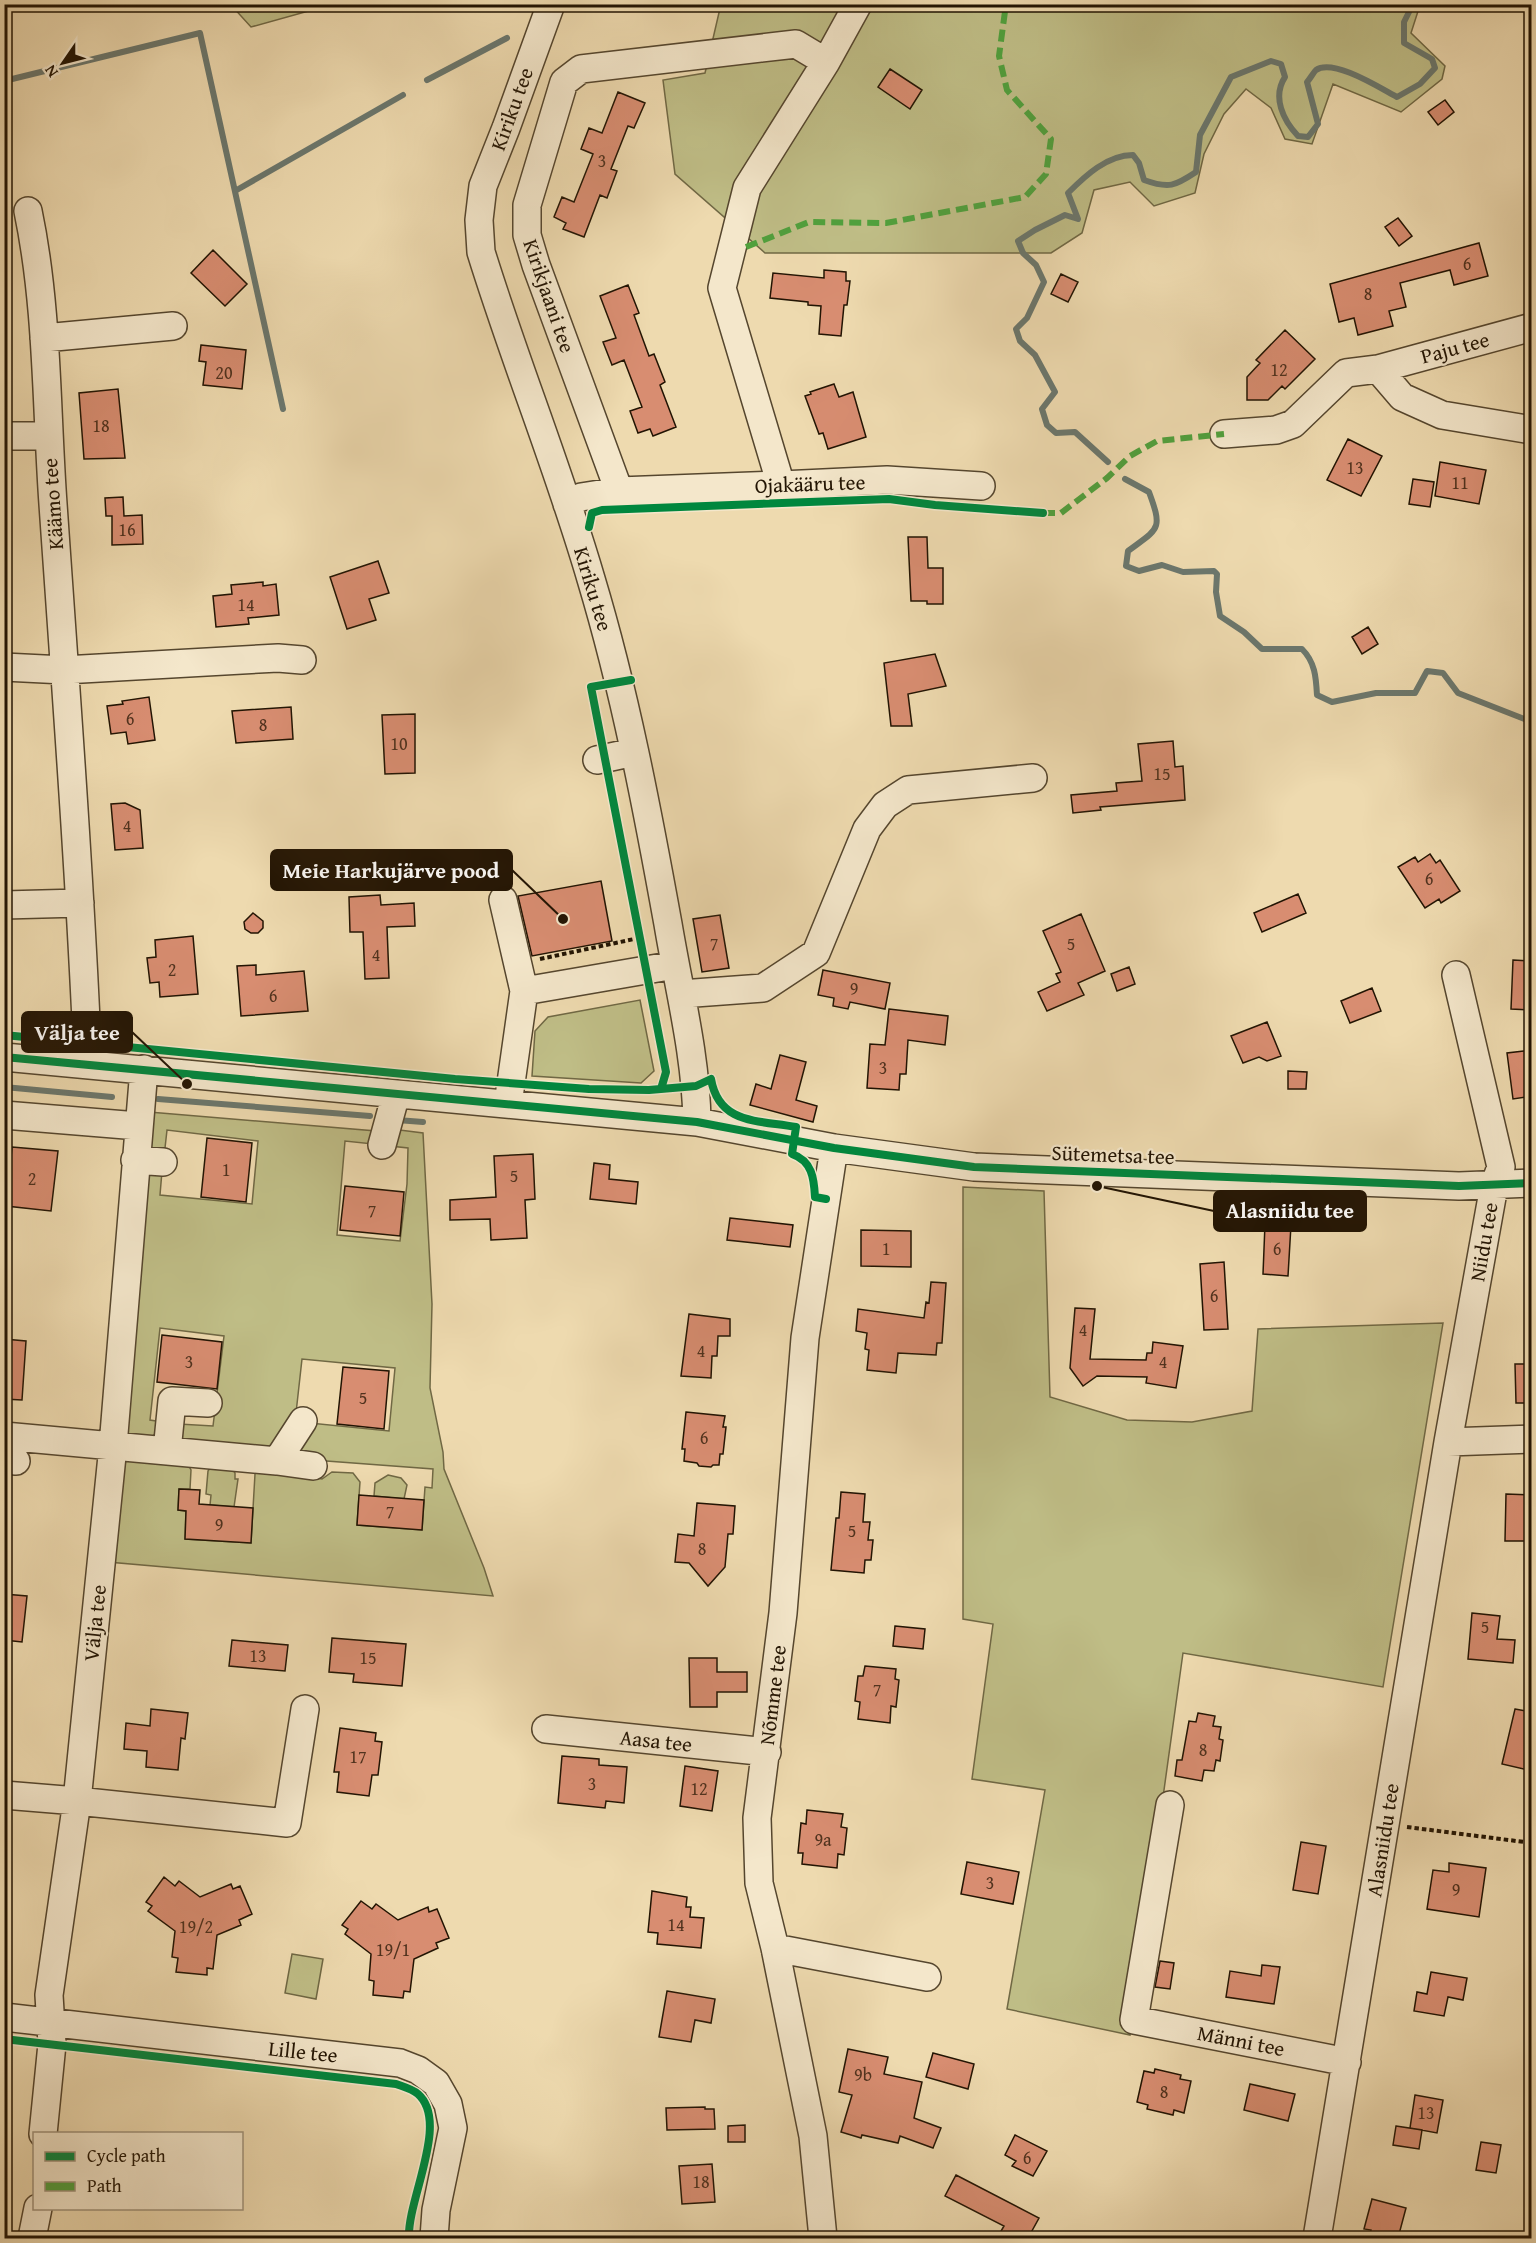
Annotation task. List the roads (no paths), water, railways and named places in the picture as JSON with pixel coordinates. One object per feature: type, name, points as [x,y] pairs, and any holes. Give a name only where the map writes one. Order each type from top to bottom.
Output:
[{"type":"street","name":"Kiriku tee","points":[[550,4],[483,186],[479,220],[481,252],[567,504],[591,578],[616,668],[651,831],[681,994],[696,1086],[697,1122]]},
{"type":"street","points":[[567,504],[581,497],[620,490],[781,485],[722,288],[747,188],[826,62],[858,4]]},
{"type":"street","name":"Kirikjaani tee","points":[[620,490],[536,265],[527,235],[527,205],[564,82],[581,69],[796,44],[826,62]]},
{"type":"street","name":"Käämo tee","points":[[28,211],[33,233],[44,338],[48,436],[80,903],[88,1065]]},
{"type":"street","points":[[44,338],[173,326]]},
{"type":"street","name":"Paju tee","points":[[1378,369],[1532,327]]},
{"type":"street","points":[[1224,434],[1276,430],[1293,424],[1346,373],[1378,369],[1402,397],[1442,415],[1532,430]]},
{"type":"street","points":[[4,436],[48,436]]},
{"type":"street","name":"Ojakääru tee","points":[[781,485],[887,480],[981,486]]},
{"type":"street","points":[[4,667],[64,670],[278,658],[302,660]]},
{"type":"street","points":[[597,760],[634,752]]},
{"type":"street","points":[[681,994],[763,988],[816,953],[867,829],[885,805],[908,790],[1033,777]]},
{"type":"street","points":[[503,900],[524,991],[508,1104]]},
{"type":"street","points":[[4,905],[80,903]]},
{"type":"street","points":[[524,991],[675,965]]},
{"type":"street","name":"Niidu tee","points":[[1448,1442],[1494,1186],[1501,1167],[1456,975]]},
{"type":"street","name":"Sütemetsa tee","points":[[4,1057],[697,1122],[834,1148],[974,1167],[1394,1184],[1494,1186],[1532,1183]]},
{"type":"street","name":"Välja tee","points":[[43,2132],[52,2044],[49,1995],[77,1801],[113,1446],[144,1069]]},
{"type":"street","points":[[382,1145],[396,1094]]},
{"type":"street","points":[[4,1115],[138,1126]]},
{"type":"street","name":"Nõmme tee","points":[[823,2238],[813,2136],[775,1948],[759,1883],[757,1818],[783,1613],[805,1338],[834,1148]]},
{"type":"street","points":[[135,1160],[163,1162]]},
{"type":"street","points":[[167,1451],[172,1401],[208,1403]]},
{"type":"street","points":[[277,1461],[303,1421]]},
{"type":"street","points":[[4,1437],[277,1461],[313,1467]]},
{"type":"street","points":[[1448,1442],[1532,1439]]},
{"type":"street","name":"Alasniidu tee","points":[[1317,2238],[1448,1442]]},
{"type":"street","points":[[4,1795],[286,1823],[305,1709]]},
{"type":"street","name":"Aasa tee","points":[[546,1729],[767,1752]]},
{"type":"street","name":"Männi tee","points":[[1170,1804],[1134,2020],[1347,2062]]},
{"type":"street","points":[[775,1948],[927,1977]]},
{"type":"street","name":"Lille tee","points":[[4,2018],[400,2063],[418,2070],[436,2083],[448,2104],[453,2128],[436,2210],[434,2238]]},
{"type":"street","points":[[32,2238],[38,2210]]},
{"type":"waterway","points":[[1108,462],[1075,432],[1056,433],[1047,425],[1042,409],[1055,392],[1035,355],[1020,341],[1016,329],[1027,318],[1044,282],[1036,265],[1023,253],[1018,241],[1065,215],[1078,219],[1068,193],[1089,174],[1114,159],[1133,155],[1139,163],[1144,180],[1160,185],[1177,183],[1196,172],[1200,135],[1231,77],[1271,61],[1281,64],[1285,77],[1279,92],[1279,100],[1284,116],[1298,136],[1308,137],[1318,124],[1307,82],[1316,70],[1324,67],[1345,71],[1397,97],[1420,84],[1435,68],[1432,59],[1404,43],[1404,22],[1413,4]]},
{"type":"waterway","points":[[4,81],[200,33],[283,409]]},
{"type":"waterway","points":[[427,80],[507,38]]},
{"type":"waterway","points":[[235,191],[403,95]]},
{"type":"waterway","points":[[1125,479],[1149,492],[1157,521],[1152,532],[1128,551],[1126,566],[1139,571],[1162,565],[1183,572],[1214,571],[1217,574],[1216,592],[1220,616],[1244,632],[1262,649],[1302,649],[1312,665],[1317,695],[1332,702],[1376,693],[1415,693],[1427,671],[1443,673],[1458,693],[1532,722]]},
{"type":"waterway","points":[[4,1087],[112,1097]]},
{"type":"waterway","points":[[158,1099],[370,1116]]},
{"type":"waterway","points":[[397,1120],[423,1122]]},
{"type":"place","name":"Meie Harkujärve pood","points":[[563,919]]},
{"type":"place","name":"Välja tee","points":[[187,1084]]},
{"type":"place","name":"Alasniidu tee","points":[[1097,1186]]}]
